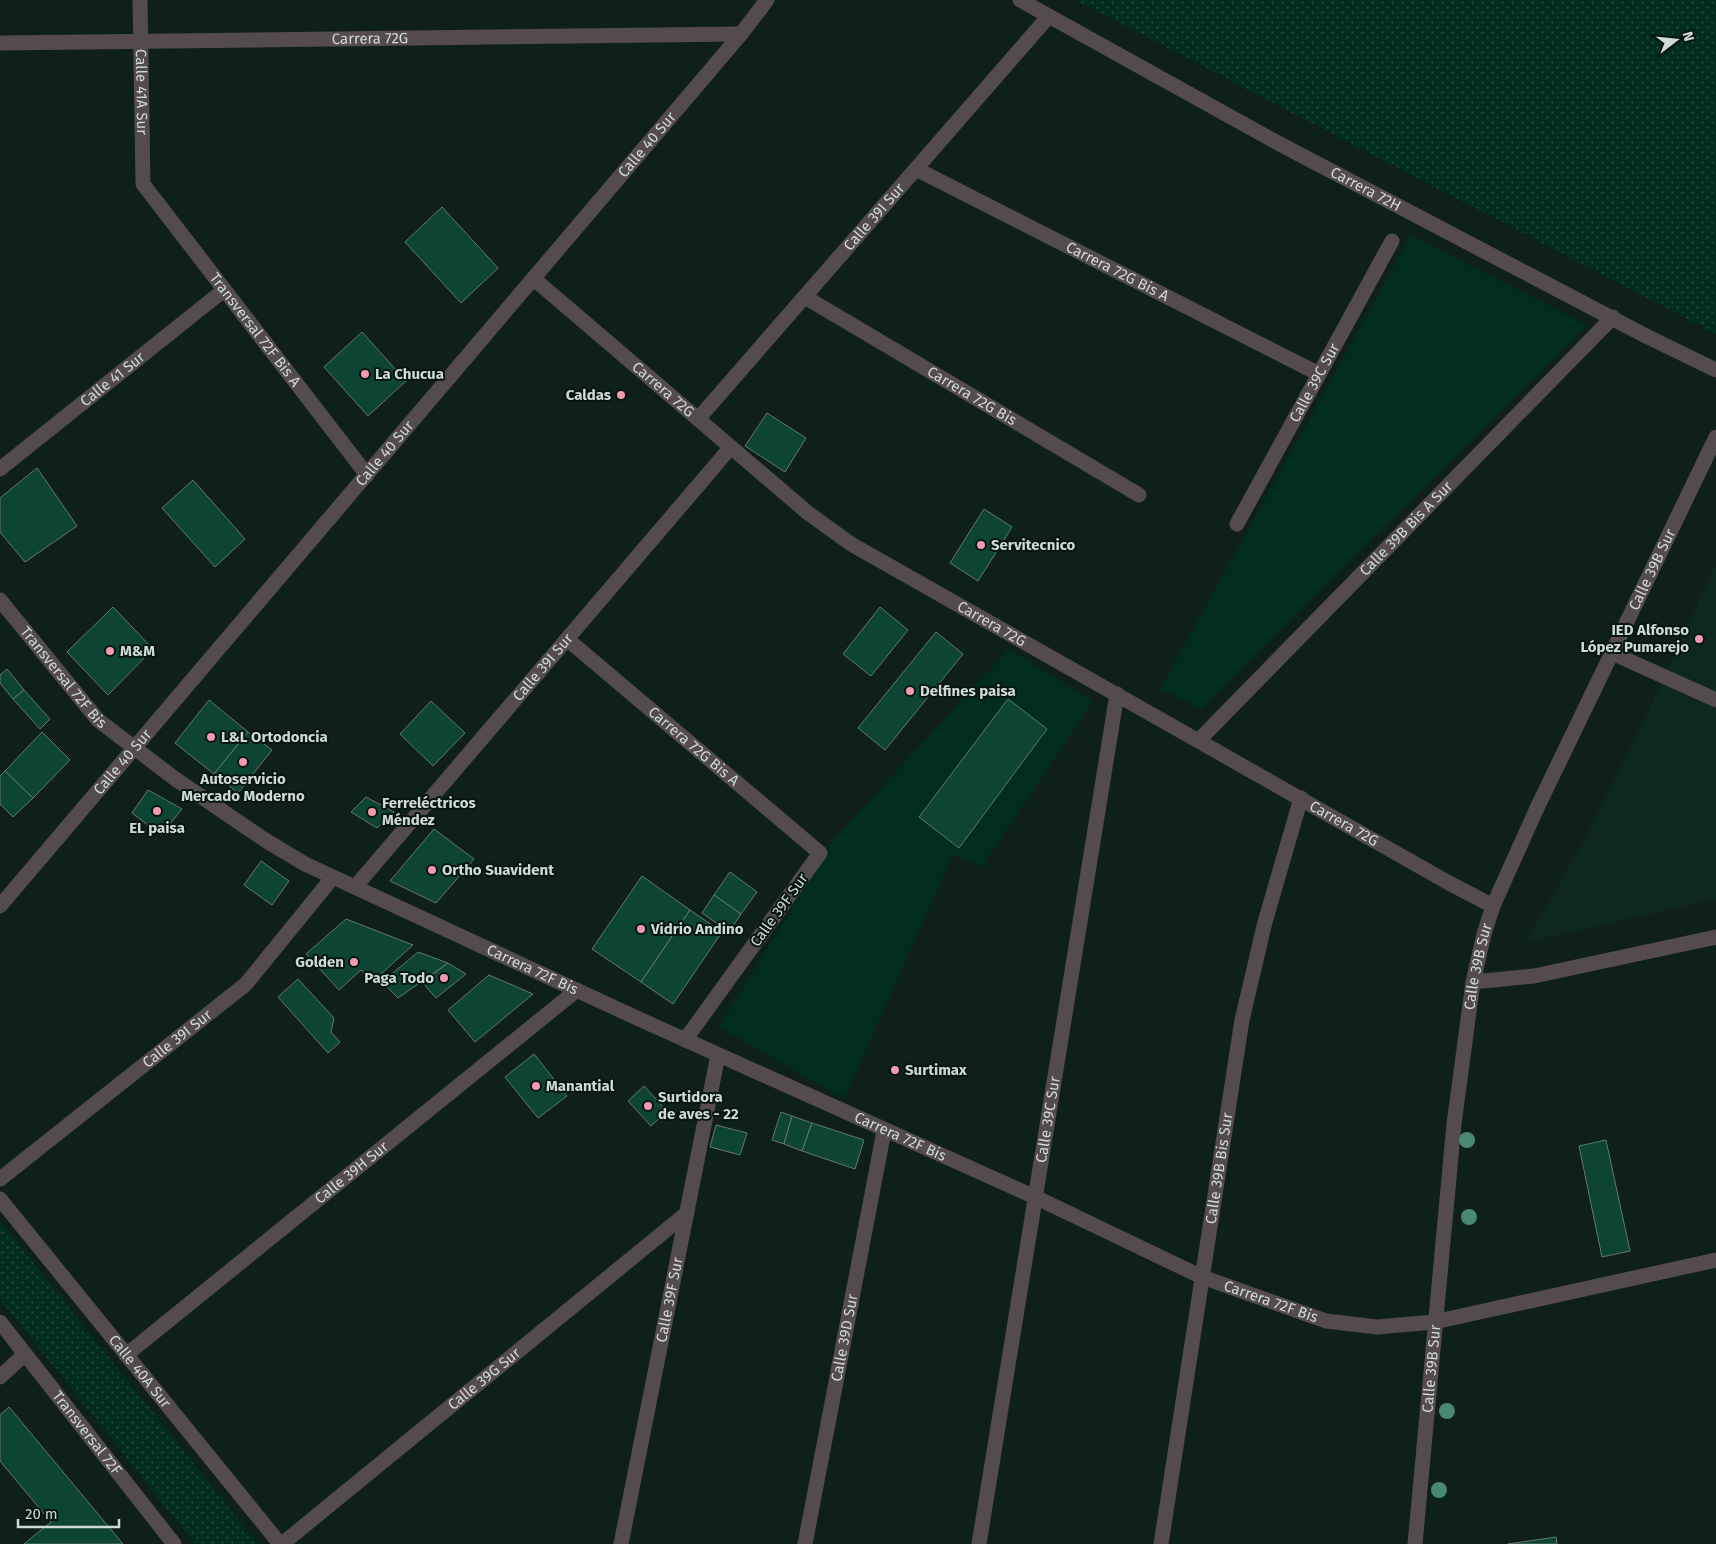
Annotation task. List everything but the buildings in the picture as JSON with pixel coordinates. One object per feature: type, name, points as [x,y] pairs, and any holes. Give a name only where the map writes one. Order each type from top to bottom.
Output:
[{"type":"street","name":"Calle 41A Sur","points":[[140,0],[143,184]]},
{"type":"street","name":"Calle 40 Sur","points":[[0,906],[534,280],[741,34],[767,0]]},
{"type":"street","name":"Carrera 72H","points":[[1020,0],[1276,142],[1716,370]]},
{"type":"street","name":"Calle 39I Sur","points":[[698,419],[1049,16]]},
{"type":"street","name":"Carrera 72G","points":[[0,43],[741,34]]},
{"type":"street","name":"Carrera 72G Bis A","points":[[916,169],[1319,374]]},
{"type":"street","name":"Transversal 72F Bis A","points":[[143,184],[367,475]]},
{"type":"street","name":"Calle 39C Sur","points":[[1237,524],[1392,241]]},
{"type":"street","name":"Carrera 72G","points":[[534,280],[808,513],[852,544],[1493,906]]},
{"type":"street","name":"Calle 41 Sur","points":[[0,469],[224,290]]},
{"type":"street","name":"Carrera 72G Bis","points":[[805,297],[1139,495]]},
{"type":"street","name":"Calle 39B Bis A Sur","points":[[1199,740],[1612,317]]},
{"type":"street","name":"Calle 39B Sur","points":[[1415,1544],[1434,1322],[1454,1124],[1473,982],[1484,934],[1493,906],[1537,808],[1716,437]]},
{"type":"street","name":"Calle 39I Sur","points":[[355,887],[731,447]]},
{"type":"street","name":"Transversal 72F Bis","points":[[0,600],[98,720],[134,748]]},
{"type":"street","name":"Carrera 72G Bis A","points":[[567,639],[820,853]]},
{"type":"street","points":[[1612,653],[1716,700]]},
{"type":"street","name":"Calle 39C Sur","points":[[979,1544],[1117,694]]},
{"type":"street","name":"Carrera 72F Bis","points":[[134,748],[174,778],[265,840],[305,864],[884,1131],[1035,1197],[1202,1277],[1326,1321],[1377,1327],[1434,1322],[1716,1260]]},
{"type":"street","name":"Calle 39B Bis Sur","points":[[1162,1544],[1242,1020],[1265,922],[1301,798]]},
{"type":"street","name":"Calle 39F Sur","points":[[685,1040],[820,853]]},
{"type":"street","name":"Calle 39I Sur","points":[[0,1179],[246,984],[333,877]]},
{"type":"street","points":[[1473,982],[1534,976],[1716,937]]},
{"type":"street","name":"Calle 39H Sur","points":[[126,1355],[577,990]]},
{"type":"street","name":"Calle 39F Sur","points":[[621,1544],[718,1055]]},
{"type":"street","name":"Calle 39D Sur","points":[[805,1544],[884,1131]]},
{"type":"street","name":"Calle 40A Sur","points":[[0,1199],[281,1544]]},
{"type":"street","name":"Calle 39G Sur","points":[[281,1544],[687,1213]]},
{"type":"street","name":"Transversal 72F","points":[[0,1322],[174,1544]]},
{"type":"street","points":[[0,1377],[25,1354]]},
{"type":"shaded area","points":[[1076,0],[1716,0],[1716,334]]},
{"type":"shaded area","points":[[1411,235],[1587,325],[1201,709],[1160,689]]},
{"type":"shaded area","points":[[1716,565],[1716,899],[1526,942],[1586,837],[1647,714]]},
{"type":"shaded area","points":[[1009,649],[1093,701],[982,867],[953,854],[844,1099],[719,1027],[834,839]]},
{"type":"shaded area","points":[[0,1221],[258,1544],[195,1544],[0,1299]]},
{"type":"place","name":"La Chucua","points":[[365,374]]},
{"type":"place","name":"Caldas","points":[[621,395]]},
{"type":"place","name":"Servitecnico","points":[[981,545]]},
{"type":"place","name":"IED Alfonso López Pumarejo","points":[[1699,639]]},
{"type":"place","name":"M&M","points":[[110,651]]},
{"type":"place","name":"Delfines paisa","points":[[910,691]]},
{"type":"place","name":"L&L Ortodoncia","points":[[211,737]]},
{"type":"place","name":"Autoservicio Mercado Moderno","points":[[243,762]]},
{"type":"place","name":"EL paisa","points":[[157,811]]},
{"type":"place","name":"Ferreléctricos Méndez","points":[[372,812]]},
{"type":"place","name":"Ortho Suavident","points":[[432,870]]},
{"type":"place","name":"Vidrio Andino","points":[[641,929]]},
{"type":"place","name":"Golden","points":[[354,962]]},
{"type":"place","name":"Paga Todo","points":[[444,978]]},
{"type":"place","name":"Surtimax","points":[[895,1070]]},
{"type":"place","name":"Manantial","points":[[536,1086]]},
{"type":"place","name":"Surtidora de aves - 22","points":[[648,1106]]}]
